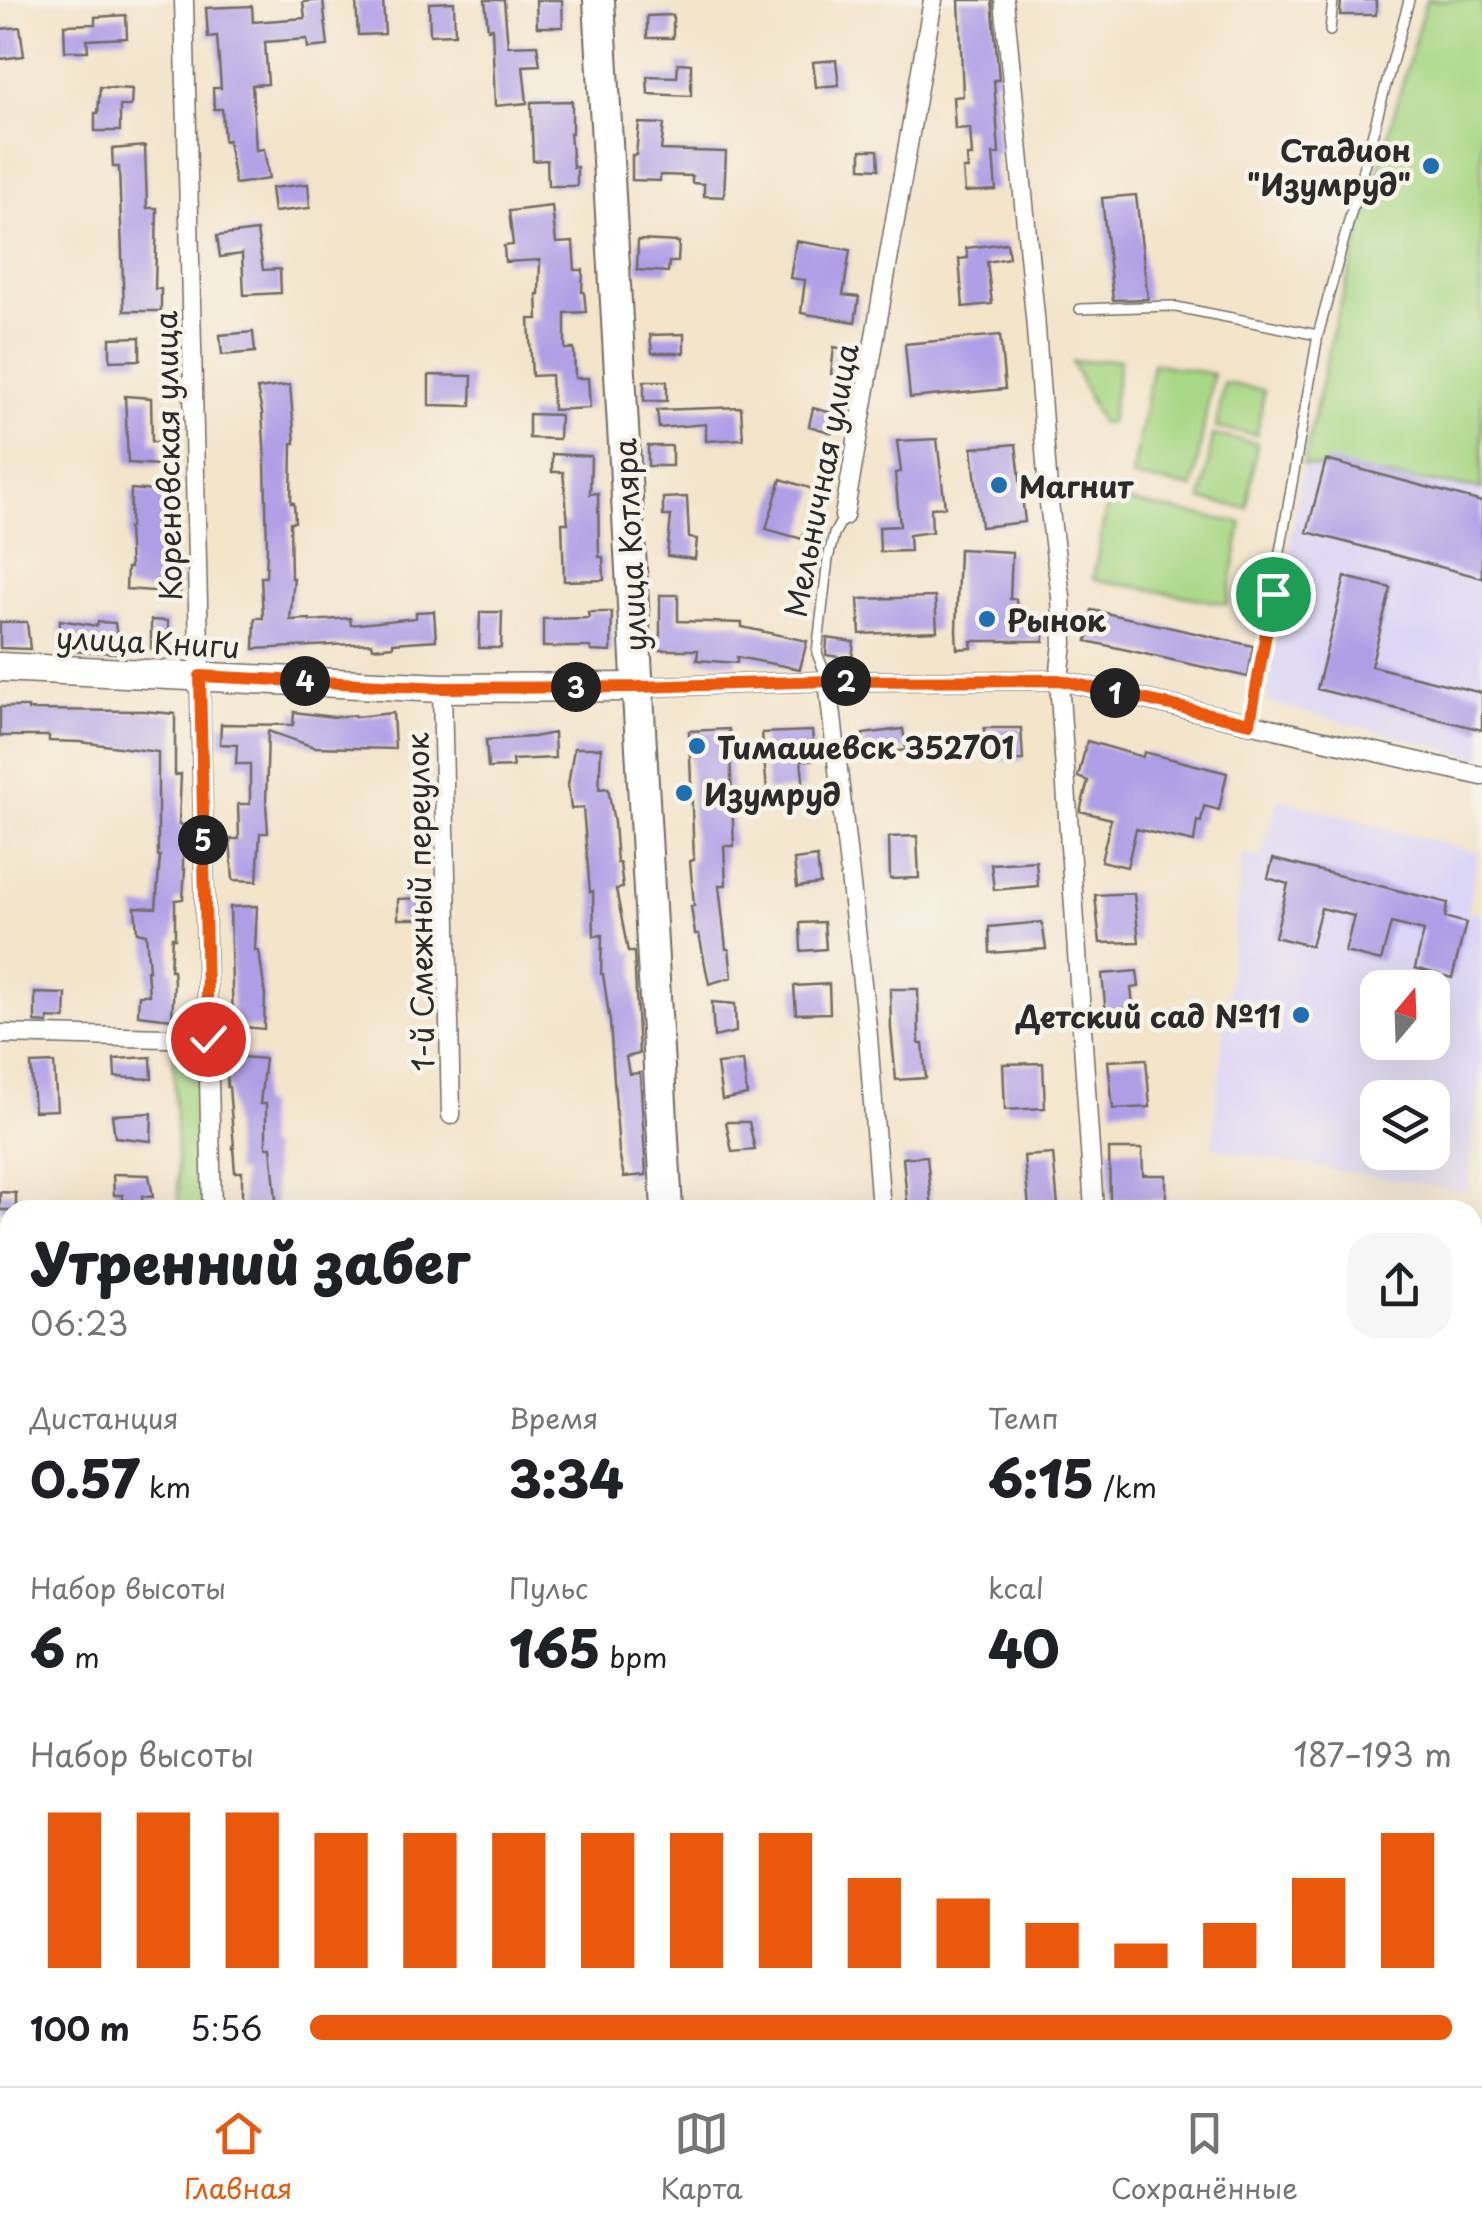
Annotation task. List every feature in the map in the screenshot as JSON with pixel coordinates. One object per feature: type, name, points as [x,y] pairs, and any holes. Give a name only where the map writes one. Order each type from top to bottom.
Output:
[{"type":"main road","name":"улица Котляра","points":[[599,0],[666,1200]]},
{"type":"street","name":"Кореновская улица","points":[[184,0],[212,1200]]},
{"type":"street","name":"Мельничная улица","points":[[844,516],[934,0]]},
{"type":"street","points":[[1004,0],[1035,316],[1048,503],[1061,598],[1063,643],[1059,680],[1093,1200]]},
{"type":"street","name":"улица Книги","points":[[0,668],[442,688],[1059,680],[1482,776]]},
{"type":"street","name":"Мельничная улица","points":[[828,681],[868,1036],[880,1200]]},
{"type":"street","name":"1-й Смежный переулок","points":[[442,688],[451,1114]]},
{"type":"street","points":[[0,1034],[208,1039]]},
{"type":"lane","points":[[1330,31],[1333,0]]},
{"type":"lane","points":[[1250,723],[1318,335],[1409,0]]},
{"type":"lane","points":[[1080,309],[1170,306],[1318,335]]},
{"type":"lane","name":"Мельничная улица","points":[[828,681],[816,653],[828,559],[834,534],[844,516]]},
{"type":"shaded area","points":[[1303,465],[1482,489],[1482,759],[1267,702]]},
{"type":"shaded area","name":"Детский сад №11","points":[[1279,799],[1478,853],[1468,911],[1482,915],[1482,1059],[1467,1192],[1212,1147],[1242,854],[1260,858]]},
{"type":"green space","name":"Стадион \"Изумруд\"","points":[[1426,0],[1482,0],[1482,489],[1303,465],[1333,331]]},
{"type":"green space","points":[[1120,359],[1110,423],[1101,424],[1072,362]]},
{"type":"green space","points":[[1153,363],[1213,374],[1193,488],[1132,477]]},
{"type":"green space","points":[[1224,383],[1264,390],[1257,435],[1216,428]]},
{"type":"green space","points":[[1213,435],[1257,443],[1247,508],[1202,500]]},
{"type":"green space","points":[[1108,498],[1242,523],[1227,604],[1093,579]]},
{"type":"green space","points":[[191,1045],[199,1053],[204,1200],[179,1200],[173,1047]]},
{"type":"building","points":[[323,0],[328,46],[308,48],[307,39],[265,42],[268,84],[252,85],[256,150],[264,149],[269,179],[235,184],[228,140],[224,141],[222,109],[214,109],[213,88],[221,88],[217,36],[208,37],[206,8],[252,6],[253,22],[305,18],[303,2]]},
{"type":"building","points":[[383,0],[385,34],[358,35],[356,1]]},
{"type":"building","points":[[485,0],[504,0],[508,46],[537,45],[540,65],[523,66],[527,103],[495,106],[492,28],[488,29]]},
{"type":"building","points":[[536,0],[562,0],[563,27],[537,27]]},
{"type":"building","points":[[959,0],[992,0],[999,80],[994,80],[999,154],[993,154],[996,190],[965,192],[963,169],[968,169],[967,156],[972,156],[970,128],[955,129],[953,97],[963,96]]},
{"type":"building","points":[[1341,0],[1376,0],[1376,15],[1340,15]]},
{"type":"building","points":[[454,2],[455,34],[430,35],[429,3]]},
{"type":"building","points":[[126,15],[127,38],[87,40],[88,51],[65,51],[64,25],[95,24],[95,17]]},
{"type":"building","points":[[673,15],[673,38],[647,38],[647,16]]},
{"type":"building","points":[[20,27],[24,56],[0,59],[0,29]]},
{"type":"building","points":[[836,60],[839,85],[816,87],[813,62]]},
{"type":"building","points":[[678,63],[691,64],[691,96],[648,94],[647,76],[677,77]]},
{"type":"building","points":[[100,87],[132,89],[131,106],[120,106],[120,131],[95,131]]},
{"type":"building","points":[[572,101],[570,133],[577,186],[548,186],[547,160],[533,161],[531,102]]},
{"type":"building","points":[[639,123],[664,124],[661,150],[726,152],[724,197],[704,196],[704,184],[692,183],[692,176],[660,175],[660,181],[632,180],[632,155],[636,155]]},
{"type":"building","points":[[145,146],[147,208],[157,208],[155,289],[161,289],[161,311],[124,311],[119,167],[113,167],[112,149]]},
{"type":"building","points":[[861,150],[878,150],[879,169],[861,168]]},
{"type":"building","points":[[308,184],[310,208],[274,212],[271,188]]},
{"type":"building","points":[[1136,195],[1148,299],[1113,300],[1102,198]]},
{"type":"building","points":[[552,206],[556,243],[573,242],[575,270],[583,270],[586,312],[565,313],[565,349],[574,349],[575,378],[588,378],[590,408],[553,410],[551,375],[532,376],[529,319],[538,319],[540,260],[505,262],[504,246],[513,245],[509,211]]},
{"type":"building","points":[[257,231],[263,270],[280,269],[281,293],[244,295],[242,254],[220,257],[217,236]]},
{"type":"building","points":[[638,240],[679,242],[678,262],[669,262],[668,272],[637,270]]},
{"type":"building","points":[[796,241],[850,250],[843,295],[859,297],[855,322],[801,313],[805,280],[790,278]]},
{"type":"building","points":[[1007,243],[1009,258],[987,262],[992,304],[963,307],[959,259],[968,258],[966,248]]},
{"type":"building","points":[[253,332],[255,352],[222,355],[220,335]]},
{"type":"building","points":[[684,334],[684,353],[652,353],[650,335]]},
{"type":"building","points":[[1000,335],[1005,389],[910,398],[905,344]]},
{"type":"building","points":[[140,337],[140,360],[110,361],[110,338]]},
{"type":"building","points":[[834,347],[851,350],[847,376],[831,374]]},
{"type":"building","points":[[429,375],[472,376],[471,406],[429,405]]},
{"type":"building","points":[[644,381],[667,381],[667,401],[644,401]]},
{"type":"building","points":[[290,385],[295,443],[291,503],[295,522],[290,522],[294,578],[290,620],[350,618],[351,625],[416,618],[416,612],[434,611],[436,640],[373,648],[372,643],[254,649],[255,618],[263,618],[261,577],[266,577],[267,547],[262,412],[257,389]]},
{"type":"building","points":[[125,396],[151,398],[152,442],[160,442],[160,465],[128,463]]},
{"type":"building","points":[[741,407],[743,439],[706,441],[706,424],[659,428],[657,410]]},
{"type":"building","points":[[813,408],[836,414],[832,433],[809,426]]},
{"type":"building","points":[[529,414],[560,415],[559,439],[529,438]]},
{"type":"building","points":[[937,439],[945,507],[931,508],[932,532],[909,535],[910,551],[880,552],[879,527],[900,526],[895,473],[901,472],[897,441]]},
{"type":"building","name":"Магнит","points":[[1016,444],[1025,522],[981,527],[972,448]]},
{"type":"building","points":[[648,446],[672,446],[672,466],[648,466]]},
{"type":"building","points":[[552,454],[591,456],[590,494],[598,493],[599,557],[603,557],[604,580],[564,581],[562,523],[568,523],[563,472],[552,472]]},
{"type":"building","points":[[1326,460],[1482,502],[1482,578],[1307,532]]},
{"type":"building","points":[[781,479],[816,490],[802,539],[766,529]]},
{"type":"building","points":[[131,489],[166,492],[170,572],[179,573],[180,593],[126,589]]},
{"type":"building","points":[[687,497],[689,538],[697,539],[695,559],[667,556],[671,516],[663,516],[663,498]]},
{"type":"building","points":[[959,549],[1012,552],[1010,599],[1016,599],[1017,619],[1043,618],[1044,641],[971,641],[972,648],[957,649]]},
{"type":"building","points":[[1345,577],[1391,588],[1371,666],[1482,693],[1482,730],[1317,689]]},
{"type":"building","points":[[660,595],[678,595],[678,621],[742,623],[742,627],[807,641],[800,669],[737,657],[737,663],[697,660],[698,650],[660,650]]},
{"type":"building","points":[[935,597],[937,631],[860,634],[858,599]]},
{"type":"building","points":[[1092,610],[1253,646],[1248,677],[1087,641]]},
{"type":"building","points":[[480,612],[502,612],[501,648],[479,648]]},
{"type":"building","points":[[588,612],[612,612],[611,652],[591,651],[590,647],[543,647],[543,619],[589,618]]},
{"type":"building","points":[[60,620],[97,626],[98,622],[115,623],[119,653],[59,651]]},
{"type":"building","points":[[151,620],[168,621],[168,650],[151,649]]},
{"type":"building","points":[[0,622],[27,622],[30,649],[0,648]]},
{"type":"building","points":[[827,638],[854,642],[852,659],[826,655]]},
{"type":"building","points":[[0,707],[175,714],[175,775],[181,774],[179,824],[183,825],[185,869],[183,899],[175,900],[170,970],[174,983],[172,1019],[138,1015],[139,995],[149,995],[149,970],[146,934],[137,932],[135,907],[156,908],[160,856],[158,752],[49,741],[49,736],[0,736]]},
{"type":"building","points":[[294,712],[333,717],[393,713],[395,749],[314,747],[268,731],[268,833],[260,833],[257,881],[233,880],[230,839],[239,839],[238,804],[250,804],[250,764],[236,764],[237,745],[220,744],[221,724],[293,725]]},
{"type":"building","points":[[984,728],[1021,728],[1023,760],[986,761]]},
{"type":"building","points":[[729,729],[734,846],[724,846],[726,885],[719,885],[732,977],[709,984],[691,906],[690,861],[694,860],[689,731]]},
{"type":"building","points":[[903,729],[906,750],[866,756],[863,734]]},
{"type":"building","points":[[812,731],[815,760],[801,760],[804,789],[767,791],[762,733]]},
{"type":"building","points":[[554,733],[555,758],[512,760],[513,767],[488,768],[486,740]]},
{"type":"building","points":[[1087,741],[1143,757],[1144,752],[1227,773],[1219,810],[1204,806],[1194,842],[1136,829],[1127,867],[1101,861],[1111,819],[1080,811],[1088,781],[1078,777]]},
{"type":"building","points":[[574,748],[601,748],[599,789],[608,788],[614,823],[623,888],[616,889],[628,952],[634,952],[639,1054],[626,1057],[629,1074],[640,1073],[646,1175],[624,1177],[619,1153],[610,1022],[601,974],[602,935],[594,936],[583,808],[571,809],[568,785]]},
{"type":"building","points":[[917,836],[919,878],[890,879],[889,837]]},
{"type":"building","points":[[817,857],[820,884],[797,887],[794,860]]},
{"type":"building","points":[[1273,859],[1448,903],[1445,917],[1466,923],[1452,978],[1450,970],[1415,968],[1424,931],[1391,923],[1381,961],[1345,952],[1354,916],[1321,908],[1311,946],[1275,937],[1288,884],[1268,878]]},
{"type":"building","points":[[1036,861],[1038,886],[994,890],[991,864]]},
{"type":"building","points":[[1134,893],[1139,942],[1100,943],[1095,895]]},
{"type":"building","points":[[422,898],[423,919],[398,919],[398,899]]},
{"type":"building","points":[[257,906],[255,951],[259,951],[265,995],[264,1029],[233,1026],[230,907]]},
{"type":"building","points":[[824,922],[826,949],[801,951],[800,923]]},
{"type":"building","points":[[1042,922],[1046,949],[990,953],[989,927]]},
{"type":"building","points":[[1137,971],[1139,987],[1131,988],[1134,1013],[1106,1014],[1102,974]]},
{"type":"building","points":[[829,984],[830,1013],[796,1014],[794,986]]},
{"type":"building","points":[[890,989],[918,989],[919,1044],[923,1044],[926,1078],[896,1080]]},
{"type":"building","points":[[35,993],[66,994],[65,1019],[35,1022]]},
{"type":"building","points":[[712,1002],[735,1004],[736,1032],[714,1037]]},
{"type":"building","points":[[228,1056],[265,1059],[260,1104],[266,1104],[266,1147],[271,1147],[276,1200],[242,1200],[242,1172],[235,1172]]},
{"type":"building","points":[[151,1057],[152,1079],[115,1077],[114,1059]]},
{"type":"building","points":[[1146,1059],[1150,1107],[1113,1109],[1108,1061]]},
{"type":"building","points":[[743,1061],[747,1095],[722,1100],[717,1064]]},
{"type":"building","points":[[54,1063],[57,1110],[34,1111],[31,1064]]},
{"type":"building","points":[[1043,1063],[1045,1108],[1005,1110],[1003,1064]]},
{"type":"building","points":[[152,1113],[151,1141],[115,1137],[112,1115]]},
{"type":"building","points":[[726,1122],[749,1122],[755,1150],[732,1152]]},
{"type":"building","points":[[1109,1149],[1142,1149],[1143,1175],[1166,1175],[1166,1200],[1110,1200]]},
{"type":"building","points":[[1053,1154],[1057,1200],[1028,1200],[1024,1156]]},
{"type":"building","points":[[927,1156],[931,1200],[907,1200],[903,1158]]},
{"type":"building","points":[[113,1174],[149,1175],[153,1197],[123,1200],[123,1195],[114,1195]]},
{"type":"building","points":[[0,1192],[16,1193],[16,1200],[0,1200]]},
{"type":"place","name":"Стадион \"Изумруд\"","points":[[1431,166]]},
{"type":"place","name":"Магнит","points":[[999,485]]},
{"type":"place","name":"Рынок","points":[[987,619]]},
{"type":"place","name":"Тимашевск 352701","points":[[697,746]]},
{"type":"place","name":"Изумруд","points":[[684,793]]},
{"type":"place","name":"Детский сад №11","points":[[1301,1015]]},
{"type":"route","points":[[208,1039],[200,676],[442,688],[1059,680],[1250,723],[1273,594]]}]
